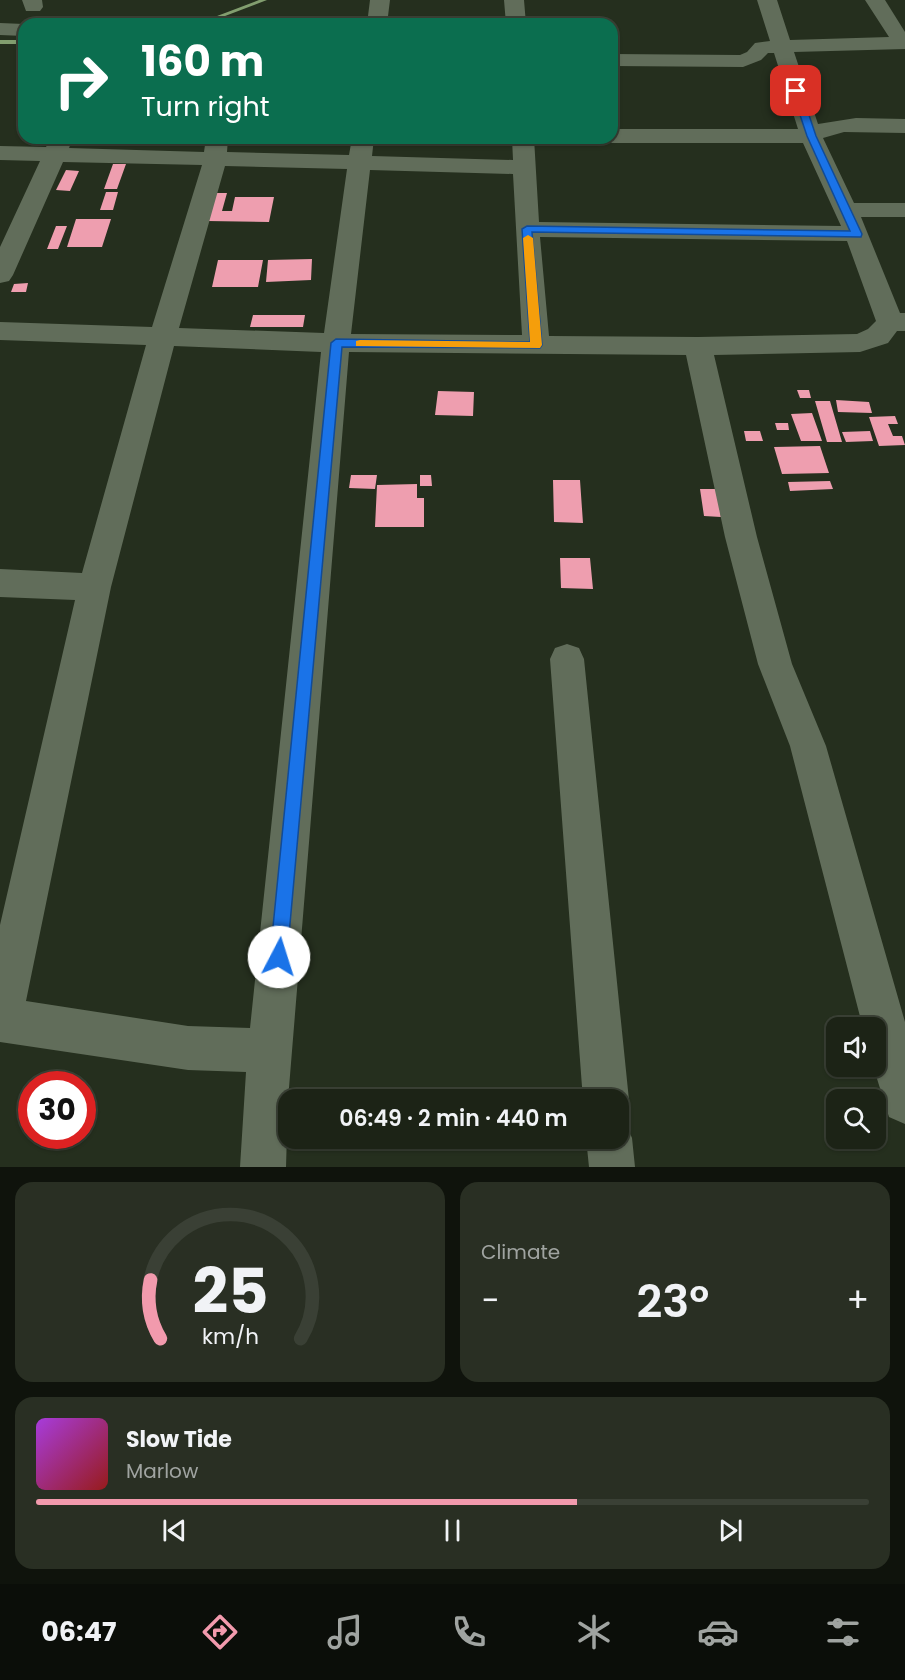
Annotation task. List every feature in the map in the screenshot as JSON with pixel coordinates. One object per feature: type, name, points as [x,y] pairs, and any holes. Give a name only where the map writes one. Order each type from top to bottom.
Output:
[{"type":"street","points":[[378,18],[380,0]]},
{"type":"street","points":[[514,0],[516,18]]},
{"type":"street","points":[[0,331],[163,335],[336,343],[698,346],[860,343],[878,336],[897,322],[811,136],[767,0]]},
{"type":"street","points":[[875,0],[904,43]]},
{"type":"street","points":[[0,29],[18,30]]},
{"type":"street","points":[[618,60],[743,61],[754,56],[762,47],[904,43]]},
{"type":"street","points":[[618,136],[811,136],[822,128],[837,126],[905,126]]},
{"type":"street","points":[[524,144],[527,229],[536,345]]},
{"type":"street","points":[[0,153],[58,146],[361,150],[525,167]]},
{"type":"street","points":[[0,275],[58,146]]},
{"type":"street","points":[[216,149],[94,587],[0,1019],[188,1048],[270,1051]]},
{"type":"street","points":[[263,1167],[270,1051],[336,343],[361,150]]},
{"type":"street","points":[[846,210],[905,210]]},
{"type":"street","points":[[527,229],[857,234]]},
{"type":"street","points":[[698,346],[741,537],[775,664],[808,746],[905,1101]]},
{"type":"street","points":[[0,583],[94,587]]},
{"type":"street","points":[[567,659],[605,1089]]},
{"type":"street","points":[[610,1149],[612,1167]]},
{"type":"building","points":[[113,164],[126,164],[117,189],[104,189]]},
{"type":"building","points":[[66,170],[79,171],[70,191],[56,190]]},
{"type":"building","points":[[106,192],[118,192],[113,210],[100,210]]},
{"type":"building","points":[[214,193],[227,193],[222,211],[232,211],[235,197],[274,197],[269,222],[207,221]]},
{"type":"building","points":[[76,219],[111,219],[102,247],[67,247]]},
{"type":"building","points":[[56,226],[67,226],[58,249],[47,249]]},
{"type":"building","points":[[312,259],[311,280],[266,282],[268,260]]},
{"type":"building","points":[[218,260],[263,260],[258,287],[212,287]]},
{"type":"building","points":[[28,283],[26,292],[11,292],[14,284]]},
{"type":"building","points":[[253,315],[305,315],[303,327],[250,327]]},
{"type":"building","points":[[797,390],[809,390],[811,398],[800,398]]},
{"type":"building","points":[[438,391],[474,392],[473,416],[435,415]]},
{"type":"building","points":[[836,400],[869,402],[872,413],[838,412]]},
{"type":"building","points":[[815,401],[830,401],[842,442],[827,442]]},
{"type":"building","points":[[812,413],[822,441],[801,441],[791,414]]},
{"type":"building","points":[[895,416],[898,424],[888,424],[893,436],[902,436],[905,445],[879,446],[869,417]]},
{"type":"building","points":[[775,423],[788,423],[789,430],[777,430]]},
{"type":"building","points":[[744,431],[760,431],[763,441],[746,441]]},
{"type":"building","points":[[870,431],[873,441],[846,442],[842,432]]},
{"type":"building","points":[[820,446],[829,473],[782,474],[774,447]]},
{"type":"building","points":[[351,475],[377,475],[375,489],[349,488]]},
{"type":"building","points":[[420,475],[431,475],[432,486],[420,486]]},
{"type":"building","points":[[553,480],[580,480],[583,523],[554,522]]},
{"type":"building","points":[[830,481],[833,489],[790,491],[788,482]]},
{"type":"building","points":[[417,484],[417,498],[424,498],[424,527],[375,527],[377,485]]},
{"type":"building","points":[[700,489],[717,489],[721,517],[704,516]]},
{"type":"building","points":[[560,558],[590,558],[593,589],[561,588]]},
{"type":"waterway","points":[[215,18],[264,0]]},
{"type":"waterway","points":[[0,42],[18,42]]},
{"type":"slow traffic","points":[[360,344],[536,345],[528,238]]},
{"type":"route","points":[[279,957],[336,343],[536,345],[527,229],[857,234],[811,136],[796,91]]}]
